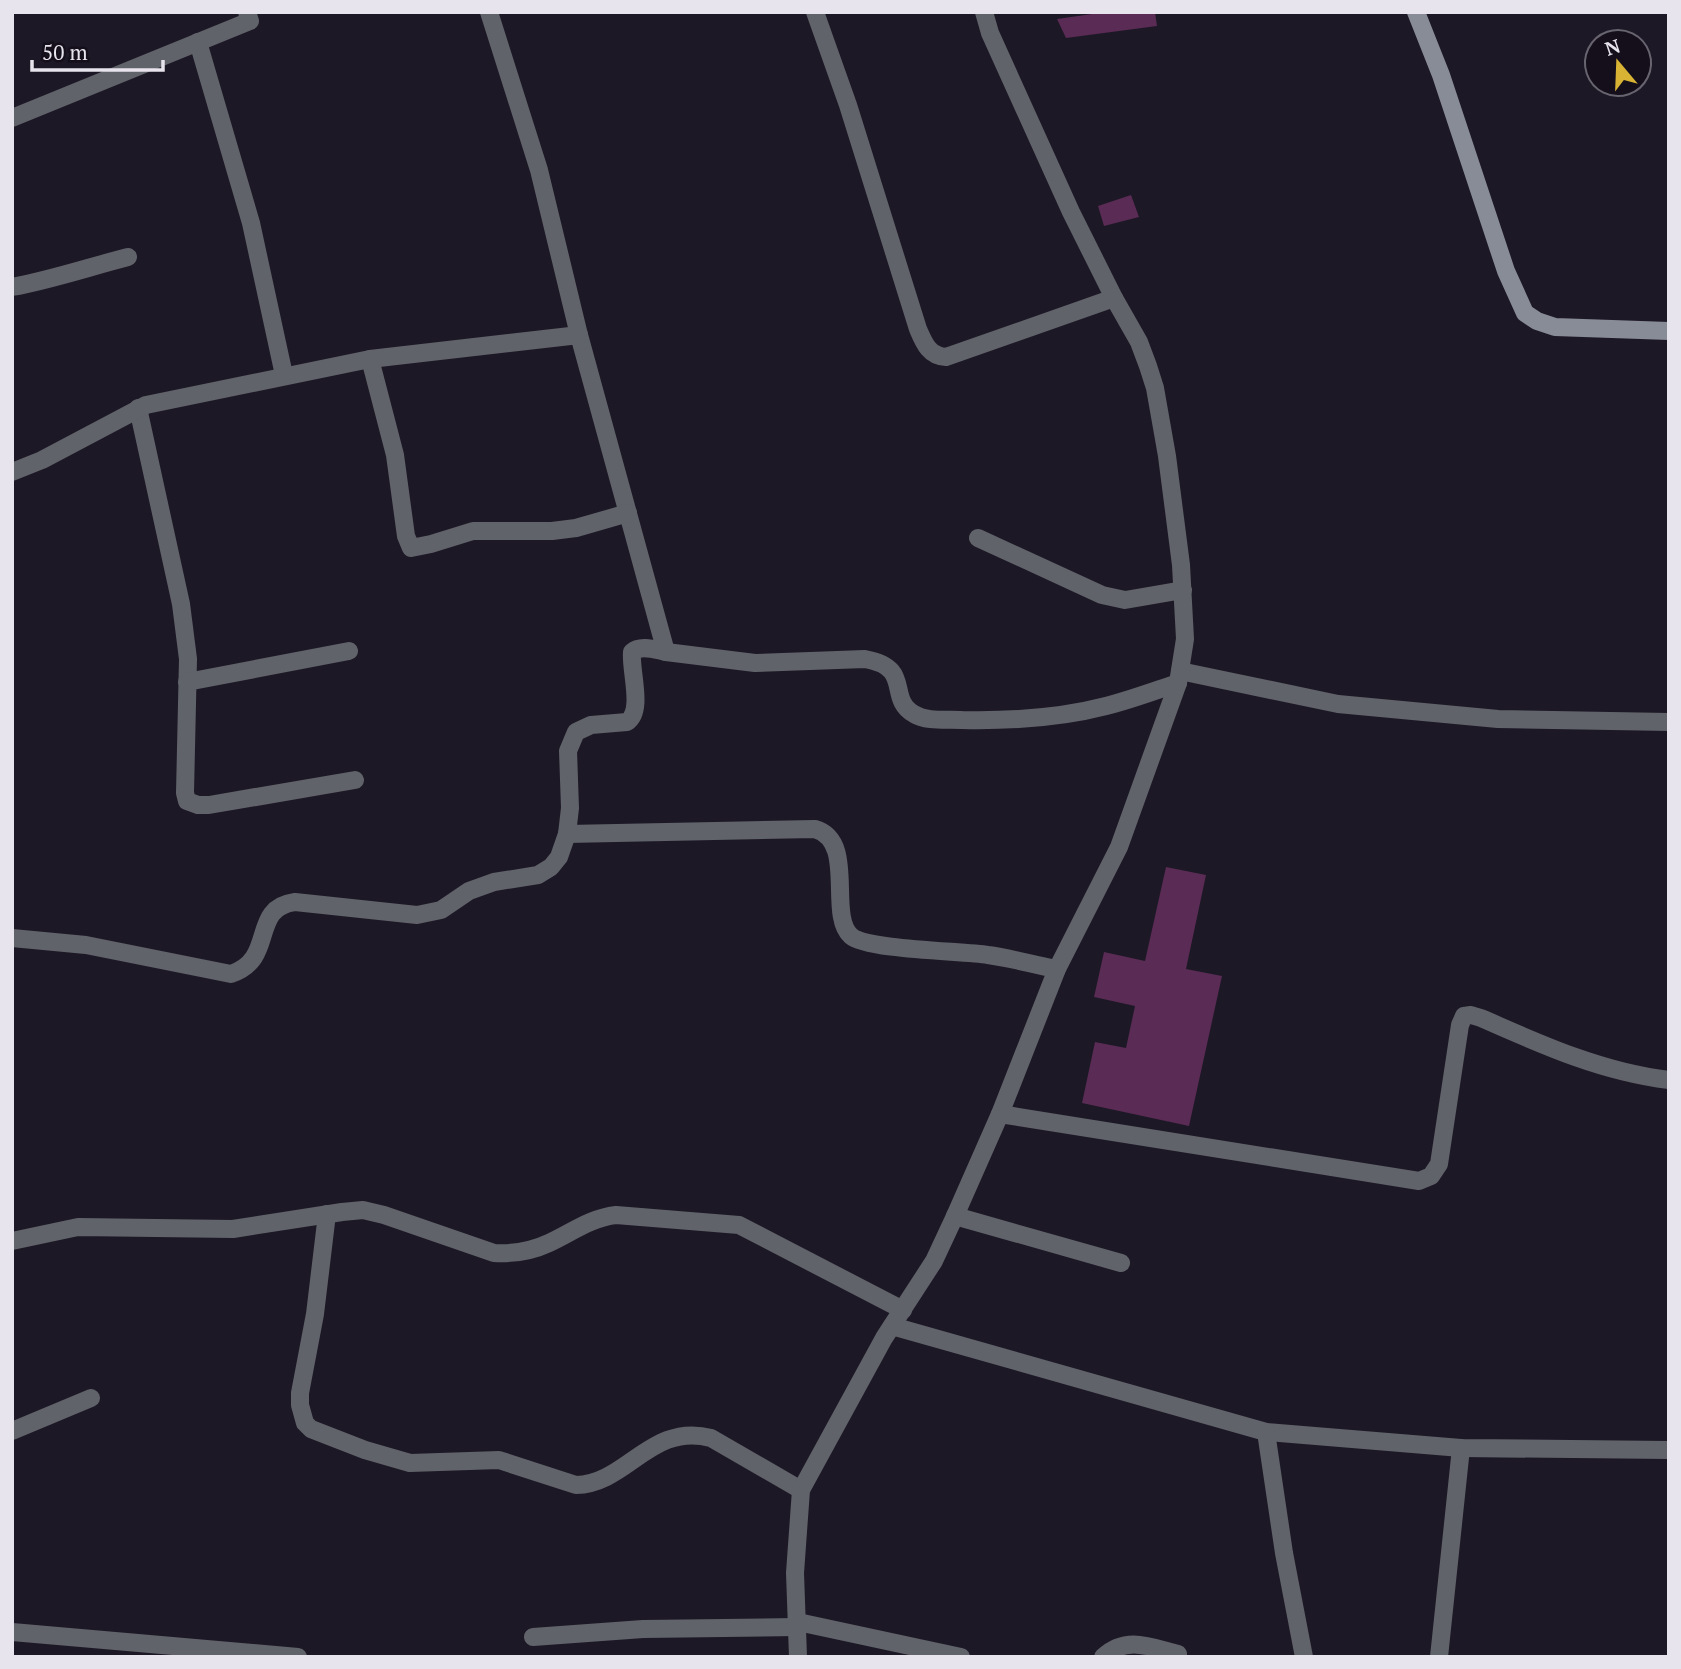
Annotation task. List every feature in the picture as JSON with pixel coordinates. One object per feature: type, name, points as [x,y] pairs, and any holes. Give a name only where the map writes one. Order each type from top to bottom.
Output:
[{"type":"street","points":[[12,118],[250,21],[247,12]]},
{"type":"street","points":[[489,12],[539,170],[579,335],[666,652]]},
{"type":"street","points":[[815,12],[848,105],[918,329],[929,351],[946,357],[1114,298]]},
{"type":"street","points":[[797,1657],[795,1573],[801,1490],[891,1326],[934,1261],[955,1216],[1000,1114],[1057,970],[1119,847],[1179,678],[1185,639],[1167,456],[1155,388],[1139,342],[1072,212],[990,33],[984,12]]},
{"type":"street","points":[[1416,12],[1441,75],[1507,271],[1525,313],[1537,321],[1555,327],[1669,331]]},
{"type":"street","points":[[198,42],[251,223],[284,375]]},
{"type":"street","points":[[12,287],[128,257]]},
{"type":"street","points":[[12,472],[42,460],[138,408],[284,375],[370,359],[579,335]]},
{"type":"street","points":[[370,359],[395,455],[405,536],[411,548],[473,531],[576,528],[628,513]]},
{"type":"street","points":[[138,408],[181,604],[188,659],[187,800],[209,805],[355,780]]},
{"type":"street","points":[[978,538],[1102,596],[1125,600],[1182,590]]},
{"type":"street","points":[[12,938],[86,945],[231,974],[245,968],[254,959],[270,916],[283,904],[295,902],[417,915],[441,910],[469,891],[494,882],[538,875],[559,857],[567,834],[570,807],[568,751],[571,740],[582,729],[631,719],[636,709],[632,652],[642,648],[755,663],[865,659],[881,662],[891,669],[906,708],[916,716],[931,719],[993,720],[1088,710],[1179,678],[1338,704],[1498,719],[1669,722]]},
{"type":"street","points":[[187,682],[349,651]]},
{"type":"street","points":[[567,834],[815,829],[826,836],[835,852],[839,865],[844,926],[853,938],[877,944],[990,955],[1057,970]]},
{"type":"street","points":[[1000,1114],[1419,1181],[1431,1176],[1439,1164],[1460,1025],[1464,1017],[1471,1015],[1481,1018],[1558,1052],[1634,1076],[1669,1080]]},
{"type":"street","points":[[12,1241],[78,1227],[233,1229],[363,1210],[384,1214],[494,1253],[507,1254],[547,1244],[603,1217],[615,1215],[739,1225],[902,1310]]},
{"type":"street","points":[[327,1214],[315,1314],[300,1393],[304,1423],[311,1429],[365,1450],[410,1463],[499,1461],[576,1485],[587,1485],[604,1478],[667,1439],[700,1435],[711,1438],[801,1490]]},
{"type":"street","points":[[955,1216],[1121,1262]]},
{"type":"street","points":[[891,1326],[1266,1432],[1461,1448],[1669,1450]]},
{"type":"street","points":[[12,1431],[91,1398]]},
{"type":"street","points":[[1266,1432],[1284,1553],[1304,1657]]},
{"type":"street","points":[[1439,1657],[1461,1448]]},
{"type":"street","points":[[533,1637],[643,1629],[798,1625],[956,1656]]},
{"type":"street","points":[[12,1632],[202,1652],[298,1657]]},
{"type":"street","points":[[1103,1657],[1116,1647],[1133,1642],[1178,1654]]},
{"type":"building","points":[[1106,12],[1155,12],[1157,26],[1066,38],[1057,19]]},
{"type":"building","points":[[1131,195],[1139,217],[1104,226],[1098,206]]},
{"type":"building","points":[[1166,867],[1206,875],[1186,969],[1222,976],[1189,1126],[1082,1103],[1095,1042],[1126,1048],[1135,1006],[1094,997],[1104,952],[1145,961]]}]
